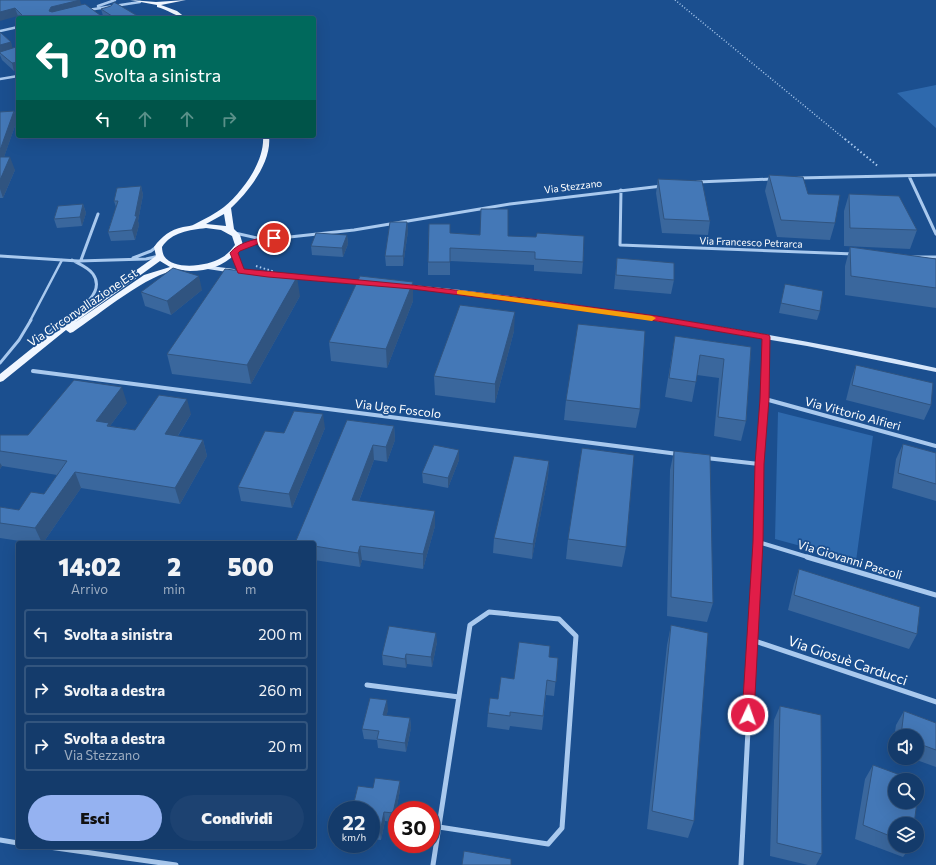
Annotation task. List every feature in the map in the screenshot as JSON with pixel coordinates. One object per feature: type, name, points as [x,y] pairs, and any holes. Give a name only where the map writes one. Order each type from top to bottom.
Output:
[{"type":"main road","points":[[133,0],[170,9],[182,16]]},
{"type":"main road","points":[[149,4],[170,3],[183,0]]},
{"type":"main road","points":[[182,16],[182,8],[190,0]]},
{"type":"main road","points":[[227,208],[232,232],[239,241],[236,251],[226,259],[204,267],[178,267],[166,263],[159,256],[158,251],[160,244],[174,233],[196,226],[227,208],[260,165],[267,149],[266,138]]},
{"type":"main road","points":[[196,226],[215,226],[232,232]]},
{"type":"main road","name":"Via Circonvallazione Est","points":[[0,380],[36,348],[159,256]]},
{"type":"main road","name":"Via Circonvallazione Est","points":[[23,361],[147,277],[178,267]]},
{"type":"street","points":[[115,0],[87,10],[140,2]]},
{"type":"street","points":[[0,31],[16,27]]},
{"type":"street","points":[[0,79],[16,76]]},
{"type":"street","points":[[0,117],[16,116]]},
{"type":"street","points":[[795,178],[936,175]]},
{"type":"street","points":[[908,176],[936,234]]},
{"type":"street","points":[[696,182],[780,178]]},
{"type":"street","name":"Via Stezzano","points":[[236,251],[262,240],[354,230],[510,204],[666,185]]},
{"type":"street","name":"Via Francesco Petrarca","points":[[621,190],[620,245],[857,254]]},
{"type":"street","points":[[81,260],[98,214]]},
{"type":"street","name":"Via Stezzano","points":[[232,232],[262,240]]},
{"type":"street","points":[[130,259],[151,251],[160,244]]},
{"type":"street","points":[[236,251],[240,271]]},
{"type":"street","points":[[0,256],[62,260],[146,260],[159,256]]},
{"type":"street","points":[[904,256],[936,258]]},
{"type":"street","points":[[36,348],[56,326],[88,301],[96,289],[97,281],[93,274],[72,260]]},
{"type":"street","points":[[204,267],[248,272]]},
{"type":"street","points":[[268,275],[375,284]]},
{"type":"street","points":[[397,286],[532,301],[625,314],[766,337],[936,370]]},
{"type":"street","points":[[741,865],[758,542],[759,464],[764,399],[766,337]]},
{"type":"street","name":"Via Ugo Foscolo","points":[[33,371],[687,455]]},
{"type":"street","name":"Via Vittorio Alfieri","points":[[764,399],[936,446]]},
{"type":"street","points":[[702,457],[759,464]]},
{"type":"street","name":"Via Giovanni Pascoli","points":[[758,542],[936,595]]},
{"type":"street","points":[[440,820],[470,625],[489,612],[559,620],[576,636],[562,828],[548,844],[440,827]]},
{"type":"street","name":"Via Giosuè Carducci","points":[[752,640],[936,702]]},
{"type":"street","points":[[367,685],[459,697]]},
{"type":"street","points":[[0,840],[16,843]]},
{"type":"street","points":[[63,849],[176,865]]},
{"type":"street","points":[[433,865],[435,853]]},
{"type":"lane","points":[[0,363],[11,352],[35,313],[62,260]]},
{"type":"path","points":[[675,0],[881,168],[888,176]]},
{"type":"path","points":[[256,266],[272,271],[268,275]]},
{"type":"shaded area","points":[[936,85],[936,128],[897,93]]},
{"type":"shaded area","points":[[778,412],[873,436],[856,561],[775,539]]},
{"type":"building","points":[[0,0],[80,0],[51,7],[49,11],[52,12],[85,4],[101,16],[23,16],[15,8],[0,12]]},
{"type":"building","points":[[114,2],[138,16],[112,16],[101,9],[111,6]]},
{"type":"building","points":[[0,32],[11,42],[0,45]]},
{"type":"building","points":[[16,47],[16,62],[12,63],[0,52]]},
{"type":"building","points":[[14,111],[0,150],[0,112]]},
{"type":"building","points":[[0,157],[10,157],[0,180]]},
{"type":"building","points":[[769,175],[803,177],[808,194],[840,195],[835,223],[781,220]]},
{"type":"building","points":[[658,179],[702,181],[710,221],[664,219]]},
{"type":"building","points":[[141,186],[135,216],[137,216],[132,230],[108,232],[118,201],[114,201],[117,188]]},
{"type":"building","points":[[849,194],[899,196],[917,230],[850,228]]},
{"type":"building","points":[[83,204],[80,217],[54,219],[58,206]]},
{"type":"building","points":[[481,209],[508,209],[508,236],[536,237],[537,233],[584,236],[583,262],[535,259],[535,252],[450,248],[450,262],[428,262],[429,224],[450,224],[450,233],[480,235]]},
{"type":"building","points":[[390,222],[407,222],[403,256],[385,256]]},
{"type":"building","points":[[316,233],[347,235],[342,248],[311,246]]},
{"type":"building","points":[[850,247],[936,259],[936,288],[851,276]]},
{"type":"building","points":[[617,258],[674,263],[674,280],[616,275]]},
{"type":"building","points":[[173,268],[199,276],[167,301],[141,292]]},
{"type":"building","points":[[225,269],[297,277],[247,365],[167,354]]},
{"type":"building","points":[[360,276],[413,282],[386,349],[329,342]]},
{"type":"building","points":[[785,284],[823,291],[820,311],[781,303]]},
{"type":"building","points":[[460,305],[515,312],[495,384],[434,376]]},
{"type":"building","points":[[578,324],[645,331],[640,409],[566,400]]},
{"type":"building","points":[[675,336],[751,347],[746,421],[718,417],[724,359],[700,355],[696,382],[669,378]]},
{"type":"building","points":[[856,365],[933,383],[931,405],[852,385]]},
{"type":"building","points":[[74,380],[122,387],[96,421],[109,423],[107,426],[135,430],[159,395],[187,399],[165,434],[203,440],[175,488],[75,472],[35,528],[0,523],[0,507],[19,510],[31,492],[44,494],[67,461],[0,451],[0,435],[28,435]]},
{"type":"building","points":[[294,411],[323,414],[289,494],[238,487],[265,431],[284,433]]},
{"type":"building","points":[[347,420],[394,426],[386,447],[373,445],[352,500],[435,511],[423,554],[360,546],[358,553],[316,546],[316,541],[296,541]]},
{"type":"building","points":[[903,444],[936,453],[936,484],[898,473]]},
{"type":"building","points":[[434,445],[459,450],[448,478],[422,473]]},
{"type":"building","points":[[582,448],[634,455],[626,547],[568,539]]},
{"type":"building","points":[[674,451],[710,455],[713,603],[671,597]]},
{"type":"building","points":[[514,456],[549,461],[533,544],[494,538]]},
{"type":"building","points":[[799,569],[920,607],[917,634],[794,595]]},
{"type":"building","points":[[671,625],[708,633],[694,821],[652,811]]},
{"type":"building","points":[[389,626],[436,633],[431,657],[406,654],[405,659],[382,655]]},
{"type":"building","points":[[519,642],[550,646],[549,657],[558,658],[556,682],[547,680],[543,716],[510,712],[510,716],[488,713],[490,698],[498,699],[501,677],[514,679]]},
{"type":"building","points":[[370,698],[387,700],[383,715],[410,718],[405,743],[377,739],[379,731],[362,729]]},
{"type":"building","points":[[780,706],[821,715],[822,854],[777,843]]},
{"type":"building","points":[[904,711],[936,723],[936,750],[924,746],[924,729],[902,729]]},
{"type":"building","points":[[873,765],[895,773],[888,773],[888,809],[916,809],[915,817],[888,817],[888,835],[863,825]]},
{"type":"building","points":[[375,778],[400,781],[396,801],[388,801],[388,812],[384,812],[380,832],[380,801],[354,801],[358,786],[373,788]]},
{"type":"building","points":[[464,851],[511,859],[511,865],[462,865]]},
{"type":"slow traffic","points":[[459,293],[532,301],[652,318]]},
{"type":"route","points":[[274,238],[262,240],[237,249],[234,253],[240,271],[268,275],[412,287],[532,301],[657,319],[766,337],[764,399],[759,464],[758,542],[748,715]]}]
